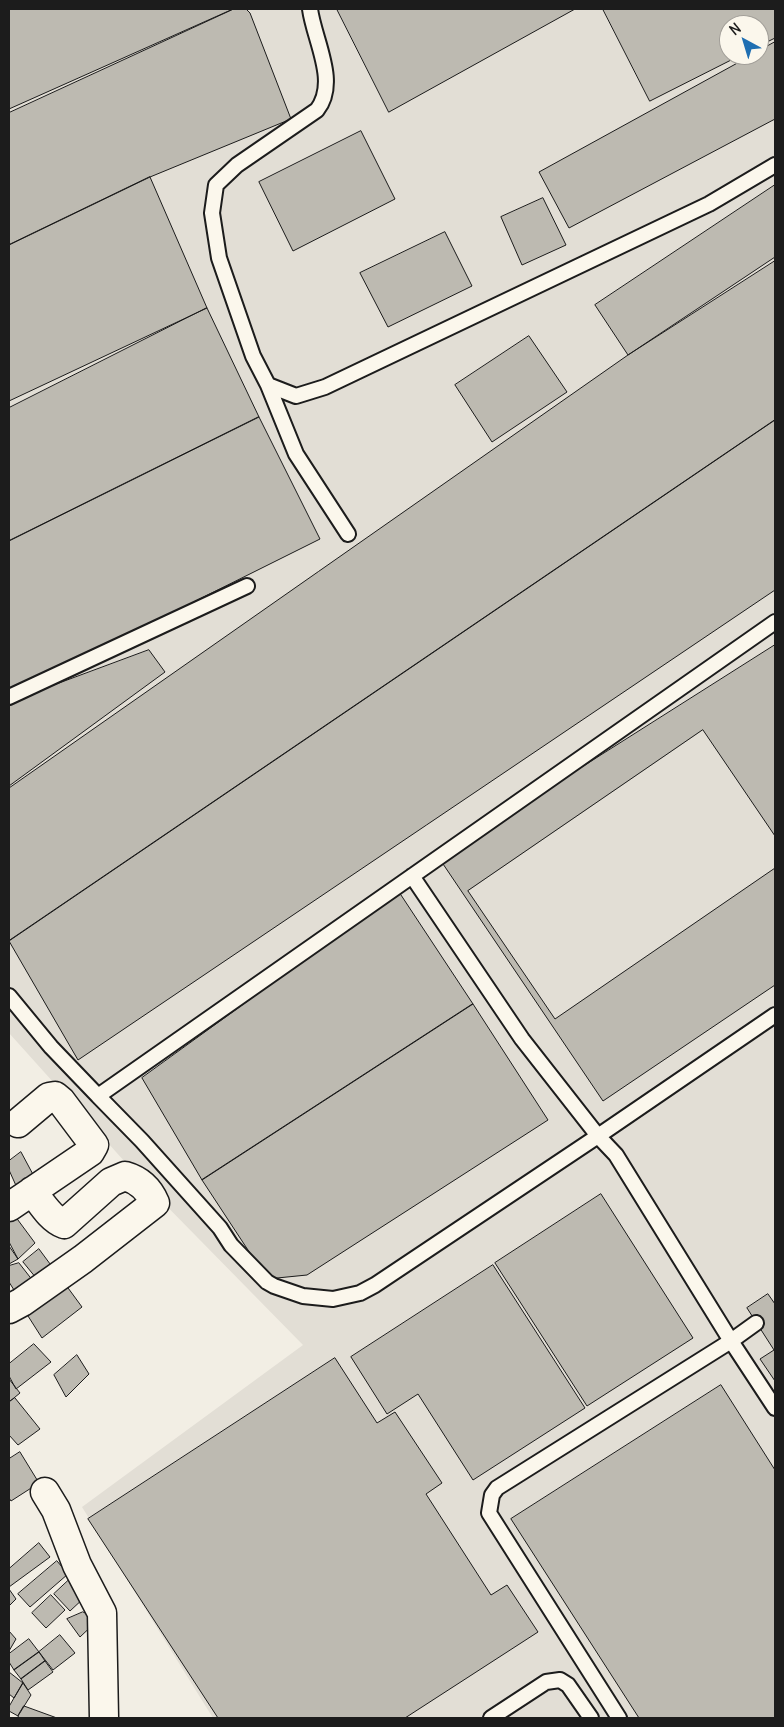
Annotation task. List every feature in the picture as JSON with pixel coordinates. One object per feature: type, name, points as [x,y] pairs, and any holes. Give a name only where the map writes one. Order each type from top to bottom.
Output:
[{"type":"street","points":[[9,1207],[90,1152],[94,1145],[61,1101],[55,1096],[49,1097],[12,1122]]},
{"type":"street","points":[[9,1309],[83,1259],[155,1203],[147,1190],[134,1179],[125,1176],[111,1182],[64,1224],[53,1217],[32,1191]]},
{"type":"street","points":[[45,1492],[56,1510],[78,1565],[102,1612],[104,1718]]},
{"type":"lane","points":[[310,9],[327,78],[324,102],[317,110],[237,165],[216,185],[212,213],[219,258],[253,356],[268,385],[296,454],[348,534]]},
{"type":"lane","points":[[268,385],[296,396],[325,388],[708,204],[775,165]]},
{"type":"lane","points":[[9,697],[247,586]]},
{"type":"lane","points":[[98,1096],[775,622]]},
{"type":"lane","points":[[412,876],[522,1039],[598,1136],[616,1155],[731,1341],[775,1408]]},
{"type":"lane","points":[[9,996],[51,1047],[142,1141],[220,1228],[230,1245],[262,1277],[274,1286],[302,1296],[333,1299],[360,1293],[375,1285],[775,1015]]},
{"type":"lane","points":[[619,1718],[489,1514],[492,1495],[498,1488],[731,1341],[756,1323]]},
{"type":"lane","points":[[491,1718],[546,1682],[560,1680],[568,1685],[591,1718]]},
{"type":"shaded area","points":[[9,9],[775,9],[775,1718],[213,1718],[82,1507],[303,1345],[143,1182],[9,1033]]},
{"type":"building","points":[[9,9],[233,9],[9,109]]},
{"type":"building","points":[[234,9],[246,9],[250,13],[291,119],[150,177],[9,245],[9,113]]},
{"type":"building","points":[[337,9],[575,9],[389,112]]},
{"type":"building","points":[[603,9],[775,9],[775,38],[769,41],[769,15],[719,15],[719,65],[721,65],[650,101]]},
{"type":"building","points":[[775,42],[775,119],[569,228],[539,172],[734,65],[769,65],[769,45]]},
{"type":"building","points":[[361,131],[395,199],[293,251],[259,182]]},
{"type":"building","points":[[150,177],[207,308],[9,401],[9,245]]},
{"type":"building","points":[[775,185],[775,257],[628,355],[595,305]]},
{"type":"building","points":[[543,198],[566,245],[522,265],[501,217]]},
{"type":"building","points":[[445,232],[472,286],[388,327],[360,273]]},
{"type":"building","points":[[775,261],[775,420],[9,941],[9,788],[628,355]]},
{"type":"building","points":[[207,308],[259,417],[9,541],[9,408]]},
{"type":"building","points":[[529,336],[567,392],[492,442],[455,385]]},
{"type":"building","points":[[259,417],[320,539],[9,694],[9,541]]},
{"type":"building","points":[[775,420],[775,590],[78,1060],[9,941]]},
{"type":"building","points":[[775,645],[775,985],[603,1101],[439,858]]},
{"type":"building","points":[[149,650],[165,672],[9,786],[9,702]]},
{"type":"building","points":[[703,730],[775,836],[775,868],[555,1019],[468,891]]},
{"type":"building","points":[[399,892],[473,1004],[202,1180],[142,1078]]},
{"type":"building","points":[[473,1004],[548,1120],[307,1275],[267,1279],[202,1180]]},
{"type":"building","points":[[21,1152],[36,1180],[18,1190],[9,1170],[9,1161]]},
{"type":"building","points":[[601,1194],[693,1338],[587,1406],[495,1263]]},
{"type":"building","points":[[12,1212],[35,1243],[18,1259],[9,1242],[9,1214]]},
{"type":"building","points":[[9,1246],[18,1259],[9,1264]]},
{"type":"building","points":[[39,1249],[56,1272],[41,1284],[23,1262]]},
{"type":"building","points":[[19,1263],[37,1286],[19,1298],[9,1282],[9,1266]]},
{"type":"building","points":[[493,1265],[585,1408],[473,1480],[418,1394],[387,1414],[351,1357]]},
{"type":"building","points":[[60,1277],[82,1307],[42,1338],[21,1305]]},
{"type":"building","points":[[768,1294],[775,1304],[775,1381],[760,1359],[774,1350],[747,1308]]},
{"type":"building","points":[[34,1344],[51,1362],[16,1389],[9,1376],[9,1364]]},
{"type":"building","points":[[77,1355],[89,1374],[66,1397],[54,1375]]},
{"type":"building","points":[[335,1358],[377,1423],[395,1412],[442,1483],[426,1494],[491,1595],[507,1585],[538,1632],[405,1718],[218,1718],[88,1519]]},
{"type":"building","points":[[9,1379],[20,1393],[9,1402]]},
{"type":"building","points":[[721,1385],[775,1470],[775,1718],[639,1718],[511,1519]]},
{"type":"building","points":[[15,1398],[40,1429],[18,1445],[9,1435],[9,1402]]},
{"type":"building","points":[[20,1452],[39,1483],[11,1501],[9,1498],[9,1459]]},
{"type":"building","points":[[39,1543],[50,1557],[9,1587],[9,1569]]},
{"type":"building","points":[[57,1561],[68,1574],[30,1607],[18,1594]]},
{"type":"building","points":[[69,1580],[85,1597],[70,1611],[54,1594]]},
{"type":"building","points":[[9,1589],[16,1599],[9,1606]]},
{"type":"building","points":[[51,1595],[65,1610],[46,1628],[32,1613]]},
{"type":"building","points":[[83,1612],[99,1619],[80,1637],[67,1619]]},
{"type":"building","points":[[9,1631],[16,1639],[9,1651]]},
{"type":"building","points":[[60,1635],[75,1653],[53,1670],[39,1652]]},
{"type":"building","points":[[29,1639],[39,1652],[14,1670],[9,1662],[9,1654]]},
{"type":"building","points":[[39,1652],[45,1661],[21,1679],[14,1670]]},
{"type":"building","points":[[45,1661],[53,1672],[28,1690],[21,1679]]},
{"type":"building","points":[[9,1672],[23,1683],[14,1698],[9,1694]]},
{"type":"building","points":[[23,1683],[31,1695],[18,1716],[9,1711],[9,1707]]},
{"type":"building","points":[[24,1706],[57,1718],[19,1718],[18,1716]]}]
